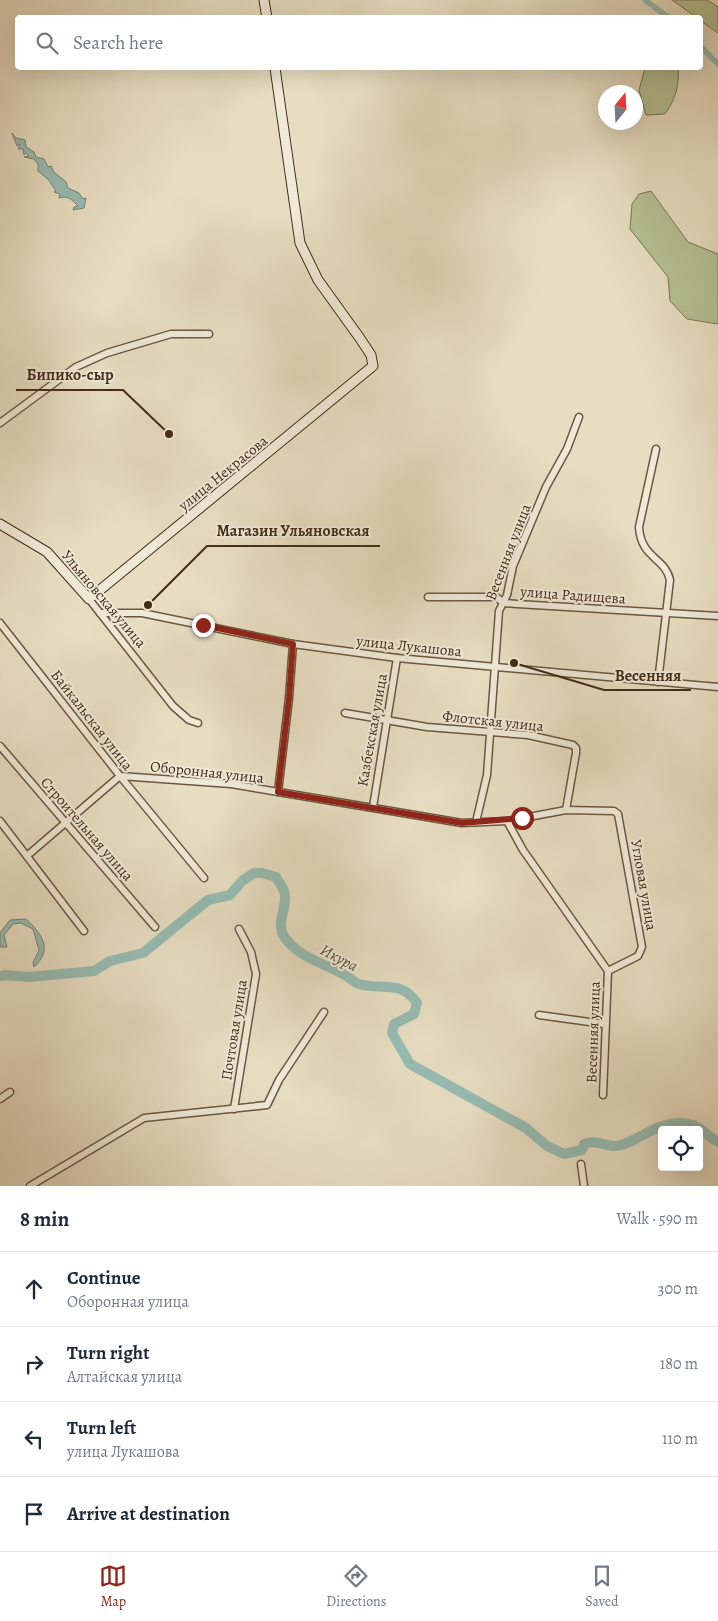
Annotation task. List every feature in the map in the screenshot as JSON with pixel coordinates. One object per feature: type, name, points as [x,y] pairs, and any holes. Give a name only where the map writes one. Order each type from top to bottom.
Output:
[{"type":"street","points":[[264,0],[267,15]]},
{"type":"street","name":"улица Некрасова","points":[[88,599],[374,366],[370,355],[359,337],[318,280],[300,244],[275,70]]},
{"type":"street","points":[[0,423],[76,367],[107,353],[171,334],[209,334]]},
{"type":"street","name":"Весенняя улица","points":[[476,822],[487,775],[497,620],[504,603],[513,566],[546,487],[567,449],[580,417]]},
{"type":"street","points":[[656,449],[639,527],[640,537],[645,550],[668,574],[670,580],[658,682]]},
{"type":"street","name":"Ульяновская улица","points":[[0,524],[47,552],[100,613],[173,706],[188,720],[198,723]]},
{"type":"street","name":"улица Радищева","points":[[428,596],[496,597],[504,603],[718,616]]},
{"type":"street","name":"улица Лукашова","points":[[100,613],[142,613],[293,644],[397,658],[718,687]]},
{"type":"street","name":"Байкальская улица","points":[[0,623],[120,776],[204,878]]},
{"type":"street","points":[[278,792],[293,644]]},
{"type":"street","name":"Казбекская улица","points":[[372,806],[397,658]]},
{"type":"street","name":"Флотская улица","points":[[345,713],[427,727],[528,735],[567,743],[576,748],[566,810]]},
{"type":"street","name":"Строительная улица","points":[[0,746],[155,927]]},
{"type":"street","points":[[28,855],[120,776]]},
{"type":"street","name":"Оборонная улица","points":[[120,776],[231,784],[372,806],[462,823],[508,821],[566,810],[614,811],[618,814]]},
{"type":"street","name":"Угловая улица","points":[[608,971],[638,956],[642,947],[618,814]]},
{"type":"street","points":[[0,821],[84,930]]},
{"type":"street","name":"Весенняя улица","points":[[508,821],[524,850],[608,971],[604,1024],[603,1095]]},
{"type":"street","name":"Почтовая улица","points":[[234,1109],[256,974],[251,952],[239,929]]},
{"type":"street","points":[[30,1186],[144,1118],[267,1105],[279,1080],[324,1012]]},
{"type":"street","points":[[539,1015],[604,1024]]},
{"type":"street","points":[[0,1099],[10,1092]]},
{"type":"street","points":[[581,1164],[584,1186]]},
{"type":"green space","points":[[672,0],[707,0],[718,7],[718,33],[703,22],[703,15],[693,15]]},
{"type":"green space","points":[[644,70],[678,70],[676,92],[665,114],[646,115],[643,104],[643,85],[640,85]]},
{"type":"green space","points":[[651,191],[688,242],[718,254],[718,324],[687,319],[670,301],[668,277],[630,229],[632,204],[639,194]]},
{"type":"water","points":[[12,133],[16,138],[25,140],[26,147],[34,152],[36,157],[44,159],[48,167],[51,166],[54,172],[66,182],[68,188],[79,193],[83,199],[86,198],[84,208],[73,210],[74,207],[78,206],[72,200],[65,197],[59,198],[60,194],[54,192],[56,191],[48,179],[38,171],[38,164],[34,159],[24,157],[29,156],[26,153],[24,155],[23,149],[18,149],[20,144],[17,146]]},
{"type":"water","points":[[26,919],[40,936],[44,948],[40,960],[34,967],[33,963],[39,950],[33,929],[21,923],[13,924],[4,935],[7,947],[0,947],[0,933],[10,920]]},
{"type":"waterway","points":[[645,0],[665,15]]},
{"type":"waterway","points":[[703,49],[718,64]]},
{"type":"waterway","name":"Икура","points":[[0,976],[29,977],[94,971],[110,961],[143,953],[208,900],[230,895],[242,881],[254,873],[262,873],[276,877],[284,891],[285,903],[281,921],[282,932],[285,938],[298,951],[357,983],[368,986],[398,988],[411,996],[417,1003],[414,1014],[394,1024],[392,1033],[410,1064],[526,1128],[547,1146],[564,1154],[582,1150],[584,1144],[588,1143],[596,1142],[615,1146],[632,1141],[658,1128],[678,1123],[694,1125],[718,1142]]},
{"type":"place","name":"Бипико-сыр","points":[[169,434]]},
{"type":"place","name":"Магазин Ульяновская","points":[[148,605]]},
{"type":"place","name":"Весенняя","points":[[514,663]]},
{"type":"route","points":[[203,625],[293,644],[278,792],[372,806],[462,823],[508,821],[522,818]]}]
